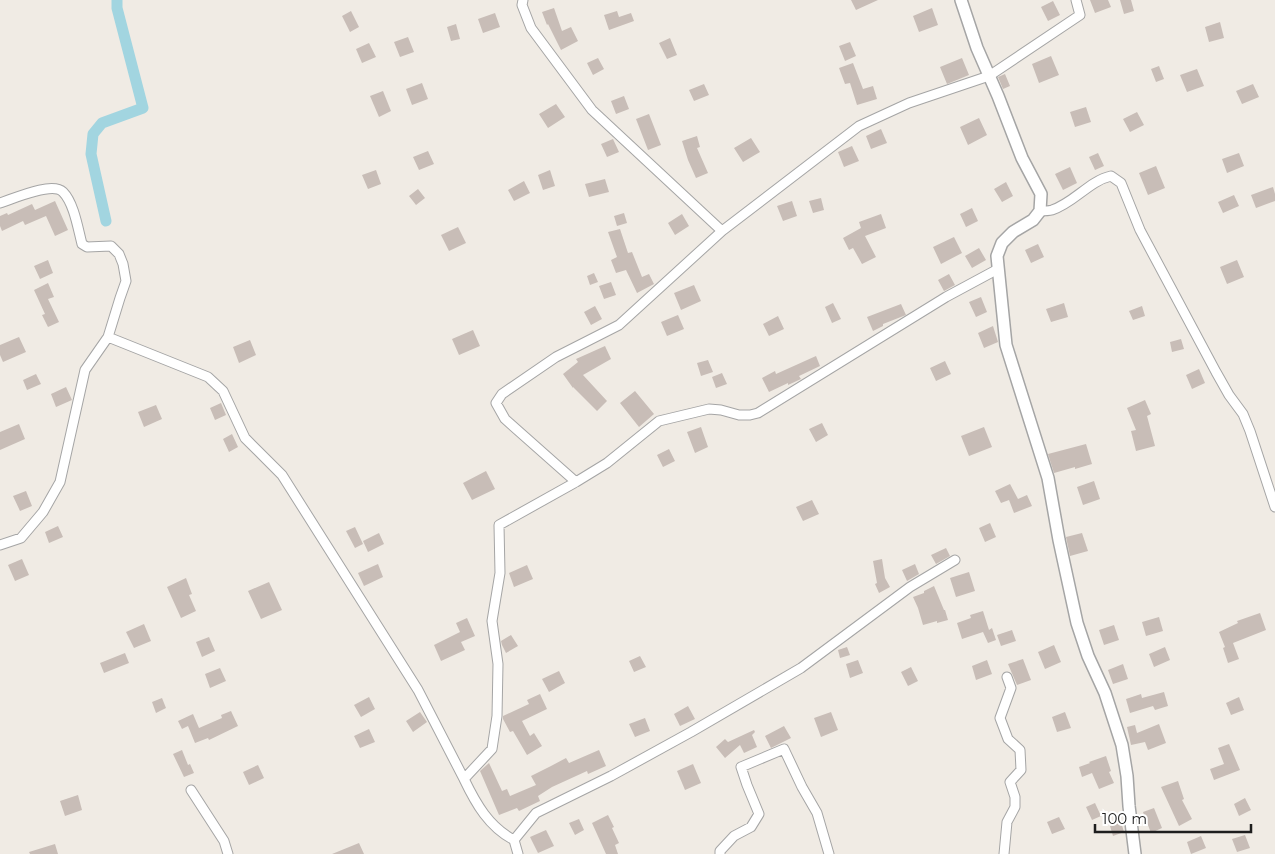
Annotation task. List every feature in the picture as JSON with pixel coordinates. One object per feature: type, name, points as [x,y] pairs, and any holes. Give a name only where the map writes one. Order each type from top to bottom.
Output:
[{"type":"street","points":[[523,0],[522,5],[530,28],[592,110],[722,231]]},
{"type":"street","points":[[960,0],[977,48],[1022,158],[1041,194],[1040,211],[1033,220],[1013,232],[1002,243],[997,256],[1006,345],[1048,478],[1077,623],[1088,656],[1105,693],[1122,745],[1135,854]]},
{"type":"street","points":[[576,482],[505,419],[496,403],[502,394],[556,357],[619,325],[722,231],[859,126],[909,103],[989,76],[1080,14],[1076,0]]},
{"type":"street","points":[[1040,211],[1051,210],[1069,201],[1102,178],[1111,176],[1120,183],[1140,230],[1216,372],[1229,395],[1243,414],[1275,507]]},
{"type":"street","points":[[0,203],[36,191],[58,189],[63,192],[69,202],[82,244],[87,247],[111,246],[119,254],[126,281],[108,337],[85,370],[60,482],[43,512],[21,538],[0,545]]},
{"type":"street","points":[[464,779],[492,749],[497,716],[498,664],[492,621],[500,573],[499,525],[607,463],[659,421],[709,409],[739,415],[758,413],[946,297],[998,269]]},
{"type":"street","points":[[108,337],[208,377],[223,391],[245,438],[282,475],[418,690],[470,792],[490,823],[504,835],[514,840],[518,854]]},
{"type":"street","points":[[514,840],[536,813],[611,776],[692,732],[801,668],[910,586],[955,560]]},
{"type":"street","points":[[1004,854],[1007,822],[1015,807],[1010,782],[1021,770],[1020,750],[1008,740],[1000,718],[1011,688],[1007,677]]},
{"type":"street","points":[[720,854],[720,851],[734,836],[751,827],[759,814],[746,785],[741,767],[784,749],[817,813],[829,854]]},
{"type":"street","points":[[191,790],[224,841],[228,854]]},
{"type":"building","points":[[851,0],[878,0],[856,10]]},
{"type":"building","points":[[1090,0],[1108,0],[1111,7],[1095,13]]},
{"type":"building","points":[[1120,0],[1131,0],[1134,11],[1124,14]]},
{"type":"building","points":[[1053,1],[1060,15],[1048,21],[1041,7]]},
{"type":"building","points":[[554,8],[562,31],[571,27],[578,41],[561,50],[542,12]]},
{"type":"building","points":[[932,8],[938,25],[919,32],[913,16]]},
{"type":"building","points":[[351,11],[359,27],[350,32],[342,16]]},
{"type":"building","points":[[617,11],[619,17],[631,13],[634,21],[609,30],[604,15]]},
{"type":"building","points":[[495,13],[500,27],[483,33],[478,19]]},
{"type":"building","points":[[1220,22],[1224,38],[1209,42],[1205,27]]},
{"type":"building","points":[[456,24],[460,39],[451,41],[447,27]]},
{"type":"building","points":[[408,37],[414,52],[400,57],[394,42]]},
{"type":"building","points":[[670,38],[677,55],[667,59],[659,43]]},
{"type":"building","points":[[850,42],[856,56],[845,61],[839,46]]},
{"type":"building","points":[[369,43],[376,57],[362,63],[356,49]]},
{"type":"building","points":[[1051,56],[1059,75],[1039,83],[1032,64]]},
{"type":"building","points":[[598,58],[604,69],[593,75],[587,63]]},
{"type":"building","points":[[962,58],[969,75],[947,84],[940,67]]},
{"type":"building","points":[[853,63],[863,89],[873,86],[877,99],[857,105],[850,83],[845,84],[839,68]]},
{"type":"building","points":[[1159,66],[1164,79],[1156,82],[1151,69]]},
{"type":"building","points":[[1197,69],[1204,86],[1187,92],[1180,75]]},
{"type":"building","points":[[1005,74],[1010,86],[1003,89],[998,77]]},
{"type":"building","points":[[422,83],[428,99],[412,105],[406,89]]},
{"type":"building","points":[[704,84],[709,95],[694,101],[689,90]]},
{"type":"building","points":[[1253,84],[1259,97],[1242,104],[1236,91]]},
{"type":"building","points":[[383,91],[391,111],[379,117],[370,96]]},
{"type":"building","points":[[624,96],[629,109],[616,114],[611,101]]},
{"type":"building","points":[[556,104],[565,117],[548,128],[539,114]]},
{"type":"building","points":[[1086,107],[1091,122],[1075,127],[1070,112]]},
{"type":"building","points":[[1137,112],[1144,125],[1130,132],[1123,119]]},
{"type":"building","points":[[649,114],[661,145],[648,150],[636,119]]},
{"type":"building","points":[[979,118],[987,135],[968,145],[960,127]]},
{"type":"building","points":[[881,129],[887,143],[871,149],[866,136]]},
{"type":"building","points":[[697,136],[700,147],[697,148],[708,173],[696,178],[682,141]]},
{"type":"building","points":[[751,138],[760,152],[743,162],[734,148]]},
{"type":"building","points":[[613,139],[619,152],[607,157],[601,144]]},
{"type":"building","points":[[852,146],[859,161],[844,167],[838,152]]},
{"type":"building","points":[[428,151],[434,164],[419,170],[413,157]]},
{"type":"building","points":[[1098,153],[1104,166],[1095,170],[1089,157]]},
{"type":"building","points":[[1239,153],[1244,166],[1227,173],[1222,159]]},
{"type":"building","points":[[1156,166],[1165,188],[1148,195],[1139,173]]},
{"type":"building","points":[[1070,167],[1077,183],[1063,190],[1055,174]]},
{"type":"building","points":[[376,170],[381,184],[368,189],[362,175]]},
{"type":"building","points":[[550,170],[555,186],[543,190],[538,175]]},
{"type":"building","points":[[605,179],[609,192],[589,197],[585,184]]},
{"type":"building","points":[[524,181],[530,193],[514,201],[508,190]]},
{"type":"building","points":[[1006,182],[1013,196],[1002,202],[994,189]]},
{"type":"building","points":[[1273,187],[1275,201],[1256,208],[1251,195]]},
{"type":"building","points":[[418,189],[425,198],[416,205],[409,196]]},
{"type":"building","points":[[1234,195],[1239,206],[1223,213],[1218,202]]},
{"type":"building","points":[[821,198],[824,210],[813,213],[809,201]]},
{"type":"building","points":[[55,201],[68,230],[55,236],[46,216],[25,225],[23,221],[2,231],[0,216],[7,213],[8,215],[32,204],[35,210]]},
{"type":"building","points":[[792,201],[797,216],[783,221],[777,206]]},
{"type":"building","points":[[972,208],[978,221],[966,227],[960,214]]},
{"type":"building","points":[[624,213],[627,223],[617,226],[614,216]]},
{"type":"building","points":[[682,214],[689,226],[675,235],[668,223]]},
{"type":"building","points":[[881,214],[886,228],[865,236],[876,257],[862,264],[853,248],[849,250],[843,238],[861,228],[859,222]]},
{"type":"building","points":[[458,227],[466,243],[449,251],[441,235]]},
{"type":"building","points":[[620,229],[628,253],[632,252],[642,277],[649,274],[654,284],[637,293],[626,270],[616,273],[611,260],[617,257],[608,232]]},
{"type":"building","points":[[954,237],[962,253],[941,264],[933,247]]},
{"type":"building","points":[[1038,244],[1044,257],[1031,263],[1025,250]]},
{"type":"building","points":[[979,248],[986,260],[972,268],[965,256]]},
{"type":"building","points":[[48,260],[53,273],[40,279],[34,266]]},
{"type":"building","points":[[1237,260],[1244,277],[1227,284],[1220,267]]},
{"type":"building","points":[[594,273],[598,282],[590,285],[587,276]]},
{"type":"building","points":[[949,274],[955,285],[944,291],[938,280]]},
{"type":"building","points":[[611,282],[616,295],[604,299],[599,286]]},
{"type":"building","points":[[48,283],[54,297],[48,299],[59,322],[48,327],[42,315],[45,314],[34,290]]},
{"type":"building","points":[[694,285],[701,301],[681,310],[674,293]]},
{"type":"building","points":[[981,297],[987,312],[976,317],[969,302]]},
{"type":"building","points":[[833,303],[841,319],[832,323],[825,307]]},
{"type":"building","points":[[1064,303],[1068,317],[1051,322],[1046,309]]},
{"type":"building","points":[[901,304],[906,315],[883,324],[883,326],[873,331],[867,317]]},
{"type":"building","points":[[595,306],[602,319],[591,325],[584,312]]},
{"type":"building","points":[[1142,306],[1145,316],[1133,320],[1129,311]]},
{"type":"building","points":[[678,315],[684,329],[667,336],[661,322]]},
{"type":"building","points":[[778,316],[784,329],[769,336],[763,324]]},
{"type":"building","points":[[993,326],[998,342],[984,348],[978,333]]},
{"type":"building","points":[[473,330],[480,346],[459,355],[452,339]]},
{"type":"building","points":[[19,337],[26,352],[3,362],[0,355],[0,345]]},
{"type":"building","points":[[1181,339],[1184,349],[1172,352],[1170,342]]},
{"type":"building","points":[[250,340],[256,355],[239,363],[233,347]]},
{"type":"building","points":[[605,346],[611,359],[583,375],[607,401],[597,411],[573,388],[563,374],[578,362],[576,359]]},
{"type":"building","points":[[816,356],[820,366],[799,376],[801,379],[769,392],[762,378],[775,371],[776,374]]},
{"type":"building","points":[[708,360],[713,372],[701,376],[697,363]]},
{"type":"building","points":[[945,361],[951,374],[936,381],[930,368]]},
{"type":"building","points":[[1199,369],[1205,383],[1192,389],[1186,375]]},
{"type":"building","points":[[722,373],[727,384],[716,388],[712,377]]},
{"type":"building","points":[[36,374],[41,384],[27,390],[23,380]]},
{"type":"building","points":[[66,387],[72,400],[56,407],[51,394]]},
{"type":"building","points":[[635,391],[654,414],[639,427],[620,403]]},
{"type":"building","points":[[1145,400],[1151,414],[1147,416],[1155,446],[1136,451],[1131,431],[1136,430],[1127,408]]},
{"type":"building","points":[[221,403],[226,415],[215,420],[210,408]]},
{"type":"building","points":[[156,405],[162,419],[144,427],[138,412]]},
{"type":"building","points":[[822,423],[828,435],[816,442],[809,429]]},
{"type":"building","points":[[19,424],[25,439],[0,450],[0,432]]},
{"type":"building","points":[[701,427],[708,447],[695,453],[687,432]]},
{"type":"building","points":[[984,427],[992,447],[969,456],[961,436]]},
{"type":"building","points":[[232,434],[238,447],[229,452],[223,439]]},
{"type":"building","points":[[1086,444],[1092,464],[1054,473],[1048,454]]},
{"type":"building","points":[[669,449],[675,461],[663,467],[657,455]]},
{"type":"building","points":[[486,471],[495,489],[472,500],[463,483]]},
{"type":"building","points":[[1094,481],[1100,499],[1083,505],[1077,487]]},
{"type":"building","points":[[1010,484],[1018,499],[1027,495],[1032,506],[1014,513],[1009,500],[1001,503],[995,491]]},
{"type":"building","points":[[26,491],[32,506],[20,511],[13,496]]},
{"type":"building","points":[[812,500],[819,514],[803,521],[796,507]]},
{"type":"building","points":[[990,523],[996,537],[985,542],[979,528]]},
{"type":"building","points":[[58,526],[63,537],[49,543],[45,532]]},
{"type":"building","points":[[355,527],[363,544],[355,548],[346,531]]},
{"type":"building","points":[[379,533],[384,544],[368,552],[363,541]]},
{"type":"building","points":[[1082,533],[1088,551],[1070,556],[1066,537]]},
{"type":"building","points":[[946,548],[950,556],[936,564],[931,555]]},
{"type":"building","points":[[22,559],[29,575],[15,581],[8,565]]},
{"type":"building","points":[[882,559],[885,578],[890,587],[879,593],[875,584],[877,583],[873,561]]},
{"type":"building","points":[[378,564],[383,577],[364,586],[358,573]]},
{"type":"building","points":[[915,564],[919,574],[907,581],[902,570]]},
{"type":"building","points":[[527,565],[533,579],[514,587],[509,573]]},
{"type":"building","points":[[969,572],[975,591],[956,597],[950,578]]},
{"type":"building","points":[[186,578],[192,594],[189,595],[196,611],[181,618],[167,587]]},
{"type":"building","points":[[269,582],[282,610],[261,619],[248,591]]},
{"type":"building","points":[[934,586],[948,620],[923,625],[913,597],[924,593],[924,591]]},
{"type":"building","points":[[983,611],[989,630],[992,628],[996,640],[988,643],[983,632],[962,639],[957,623],[971,618],[970,615]]},
{"type":"building","points":[[1260,613],[1266,630],[1233,643],[1239,659],[1228,663],[1223,648],[1225,647],[1219,632],[1238,623],[1237,621]]},
{"type":"building","points":[[1159,617],[1163,631],[1146,636],[1142,622]]},
{"type":"building","points":[[467,618],[475,636],[461,642],[465,650],[441,661],[434,645],[460,632],[456,623]]},
{"type":"building","points":[[144,624],[151,641],[134,648],[126,632]]},
{"type":"building","points":[[1114,625],[1119,640],[1104,645],[1099,630]]},
{"type":"building","points":[[1012,630],[1016,641],[1001,646],[997,635]]},
{"type":"building","points":[[511,635],[518,646],[506,653],[501,641]]},
{"type":"building","points":[[209,637],[215,651],[202,657],[196,642]]},
{"type":"building","points":[[1054,645],[1061,662],[1045,669],[1038,652]]},
{"type":"building","points":[[847,647],[850,655],[840,658],[838,650]]},
{"type":"building","points":[[1165,647],[1170,660],[1154,667],[1149,654]]},
{"type":"building","points":[[125,653],[129,663],[104,673],[100,663]]},
{"type":"building","points":[[640,656],[646,667],[634,672],[629,661]]},
{"type":"building","points":[[1023,659],[1031,680],[1017,685],[1008,664]]},
{"type":"building","points":[[858,660],[863,673],[850,678],[846,664]]},
{"type":"building","points":[[987,660],[992,674],[976,680],[972,666]]},
{"type":"building","points":[[1123,664],[1128,679],[1113,684],[1108,670]]},
{"type":"building","points":[[911,667],[918,681],[908,686],[901,672]]},
{"type":"building","points":[[220,668],[226,681],[210,688],[205,674]]},
{"type":"building","points":[[559,671],[565,683],[549,692],[542,679]]},
{"type":"building","points":[[1164,692],[1168,706],[1155,710],[1153,706],[1130,713],[1126,699],[1141,694],[1142,698]]},
{"type":"building","points":[[540,694],[547,709],[522,721],[530,736],[534,733],[542,746],[527,755],[513,731],[510,732],[503,716],[529,704],[527,700]]},
{"type":"building","points":[[369,697],[375,709],[361,717],[354,705]]},
{"type":"building","points":[[1239,697],[1244,710],[1231,715],[1226,703]]},
{"type":"building","points":[[162,698],[166,708],[156,713],[152,702]]},
{"type":"building","points":[[688,706],[695,719],[680,726],[674,714]]},
{"type":"building","points":[[231,711],[238,726],[209,740],[208,738],[195,743],[188,726],[182,729],[178,721],[193,714],[199,728],[222,718],[221,715]]},
{"type":"building","points":[[420,712],[427,722],[413,732],[406,721]]},
{"type":"building","points":[[831,712],[838,730],[821,737],[814,718]]},
{"type":"building","points":[[1065,712],[1071,728],[1057,732],[1052,717]]},
{"type":"building","points":[[645,718],[650,731],[635,737],[629,724]]},
{"type":"building","points":[[1159,724],[1166,743],[1148,750],[1145,742],[1131,745],[1127,727],[1135,725],[1137,733]]},
{"type":"building","points":[[784,726],[791,738],[771,748],[765,736]]},
{"type":"building","points":[[369,729],[375,742],[360,748],[354,736]]},
{"type":"building","points":[[754,730],[755,732],[752,735],[757,747],[744,753],[740,745],[725,758],[716,747],[725,739],[728,742]]},
{"type":"building","points":[[1229,744],[1240,770],[1214,780],[1210,769],[1224,764],[1218,748]]},
{"type":"building","points":[[182,750],[188,765],[190,764],[194,773],[184,777],[173,754]]},
{"type":"building","points":[[599,750],[606,766],[588,774],[587,771],[552,787],[538,796],[540,801],[519,811],[517,808],[499,815],[480,771],[489,763],[502,791],[507,789],[510,796],[536,785],[531,776],[566,758],[569,763]]},
{"type":"building","points":[[1106,756],[1111,771],[1109,772],[1114,783],[1099,789],[1092,773],[1082,777],[1079,767]]},
{"type":"building","points":[[693,764],[701,783],[685,790],[677,771]]},
{"type":"building","points":[[258,765],[264,778],[249,785],[243,772]]},
{"type":"building","points":[[1178,781],[1184,799],[1182,800],[1192,819],[1179,826],[1161,787]]},
{"type":"building","points":[[78,795],[82,810],[65,816],[60,801]]},
{"type":"building","points":[[1245,798],[1251,810],[1239,816],[1234,804]]},
{"type":"building","points":[[1095,803],[1101,816],[1092,820],[1086,807]]},
{"type":"building","points":[[1154,808],[1162,828],[1151,833],[1143,812]]},
{"type":"building","points":[[608,815],[619,843],[615,845],[618,854],[606,854],[592,823]]},
{"type":"building","points":[[1059,817],[1065,829],[1052,834],[1047,822]]},
{"type":"building","points":[[579,819],[584,830],[575,835],[569,823]]},
{"type":"building","points":[[1121,822],[1124,832],[1113,836],[1110,826]]},
{"type":"building","points":[[546,830],[554,846],[538,853],[530,837]]},
{"type":"building","points":[[1245,835],[1250,848],[1237,852],[1232,839]]},
{"type":"building","points":[[1201,836],[1206,848],[1191,854],[1187,842]]},
{"type":"building","points":[[359,843],[364,854],[332,854]]},
{"type":"building","points":[[55,844],[58,854],[30,854],[29,852]]},
{"type":"waterway","points":[[106,221],[91,154],[93,134],[102,123],[143,108],[117,8],[117,0]]}]
